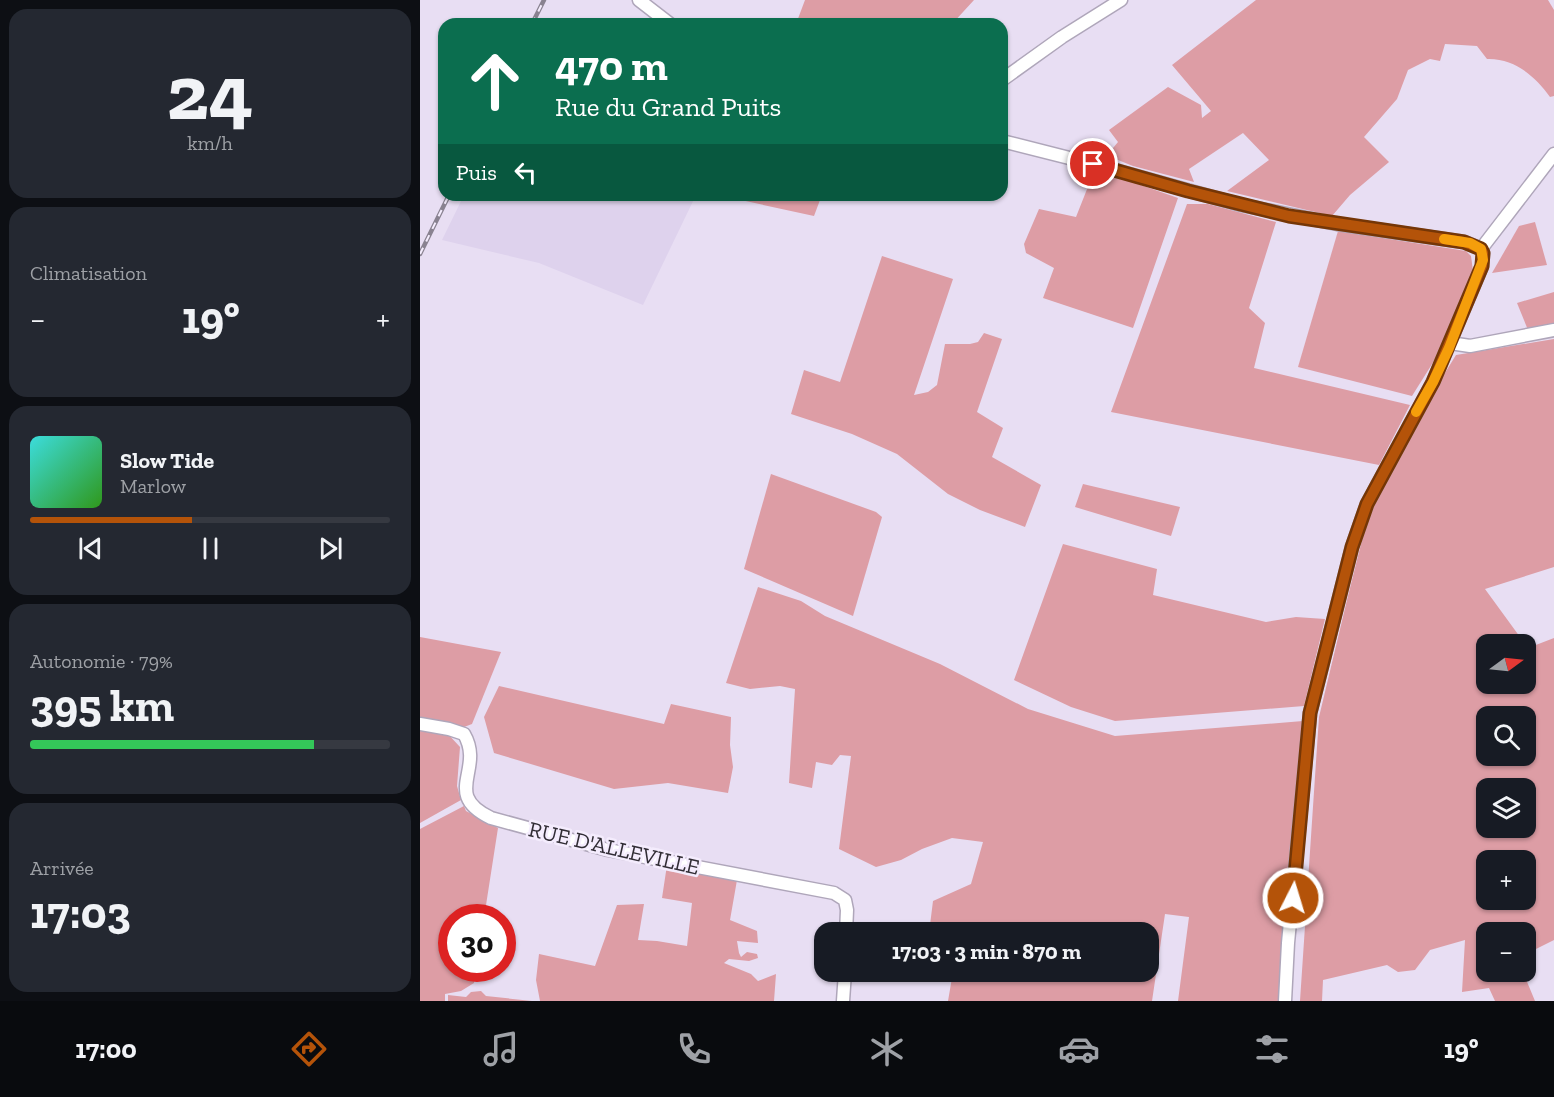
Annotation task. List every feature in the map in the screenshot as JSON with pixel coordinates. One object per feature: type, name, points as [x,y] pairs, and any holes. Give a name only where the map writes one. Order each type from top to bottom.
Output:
[{"type":"street","points":[[639,0],[662,18]]},
{"type":"street","points":[[1008,76],[1062,37],[1121,0]]},
{"type":"street","points":[[1008,143],[1241,205],[1337,224],[1464,242],[1481,249],[1483,253],[1482,266],[1433,382],[1367,504],[1352,547],[1310,713],[1285,1001]]},
{"type":"street","points":[[1481,249],[1554,154]]},
{"type":"street","points":[[1450,343],[1470,346],[1554,330]]},
{"type":"street","name":"RUE D'ALLEVILLE","points":[[420,724],[464,734],[471,757],[465,790],[469,802],[476,811],[483,815],[608,850],[834,893],[845,900],[846,922]]},
{"type":"street","points":[[843,1001],[844,982]]},
{"type":"shaded area","points":[[805,0],[974,0],[958,18],[798,18]]},
{"type":"shaded area","points":[[1256,0],[1548,0],[1554,10],[1554,96],[1550,97],[1531,75],[1515,65],[1497,59],[1487,59],[1477,46],[1445,44],[1440,61],[1430,59],[1408,70],[1397,99],[1364,137],[1389,162],[1350,195],[1332,216],[1227,191],[1269,160],[1243,133],[1189,169],[1194,182],[1133,166],[1113,158],[1113,148],[1118,142],[1109,130],[1168,87],[1201,105],[1202,118],[1211,111],[1172,65]]},
{"type":"shaded area","points":[[1095,169],[1178,198],[1133,328],[1043,298],[1054,268],[1026,253],[1024,244],[1039,209],[1076,217]]},
{"type":"shaded area","points":[[461,201],[693,201],[643,305],[539,263],[442,240]]},
{"type":"shaded area","points":[[745,201],[820,201],[814,216]]},
{"type":"shaded area","points":[[1187,204],[1208,204],[1276,222],[1249,308],[1265,323],[1254,368],[1410,405],[1379,465],[1111,412]]},
{"type":"shaded area","points":[[1535,222],[1547,265],[1492,273],[1519,226]]},
{"type":"shaded area","points":[[1338,231],[1466,251],[1471,256],[1473,271],[1444,345],[1412,396],[1298,367]]},
{"type":"shaded area","points":[[882,256],[953,279],[914,395],[928,392],[937,385],[945,344],[978,342],[984,333],[1002,339],[977,412],[1003,428],[992,457],[1041,485],[1025,527],[980,510],[948,494],[897,454],[852,434],[791,414],[804,370],[840,382]]},
{"type":"shaded area","points":[[1554,292],[1554,323],[1528,330],[1517,303]]},
{"type":"shaded area","points":[[1554,339],[1554,567],[1485,589],[1518,634],[1476,634],[1476,694],[1536,694],[1536,645],[1554,638],[1554,940],[1536,949],[1536,922],[1476,922],[1476,982],[1527,982],[1535,1001],[1495,1001],[1489,988],[1462,992],[1465,940],[1430,950],[1415,970],[1398,972],[1387,965],[1323,980],[1322,1001],[1300,1001],[1319,717],[1369,512],[1419,415],[1456,355]]},
{"type":"shaded area","points":[[771,474],[876,512],[882,517],[853,616],[744,569]]},
{"type":"shaded area","points":[[1083,484],[1180,507],[1171,536],[1075,507]]},
{"type":"shaded area","points":[[1063,544],[1157,569],[1153,595],[1266,622],[1296,617],[1325,619],[1304,706],[1115,721],[1071,707],[1014,680]]},
{"type":"shaded area","points":[[758,587],[801,601],[825,616],[940,664],[1028,709],[1115,736],[1303,721],[1279,1001],[1178,1001],[1189,917],[1165,914],[1159,954],[1159,922],[930,922],[933,901],[971,884],[983,842],[952,838],[901,860],[876,867],[839,849],[851,756],[840,755],[832,765],[816,762],[812,788],[789,783],[795,689],[780,686],[750,689],[726,683]]},
{"type":"shaded area","points":[[420,637],[501,652],[472,724],[464,727],[420,717]]},
{"type":"shaded area","points":[[499,686],[664,724],[671,704],[731,717],[730,745],[733,767],[728,793],[668,783],[614,789],[494,753],[484,717]]},
{"type":"shaded area","points":[[420,728],[447,733],[460,747],[457,786],[461,800],[420,823]]},
{"type":"shaded area","points":[[464,806],[466,811],[498,828],[486,904],[438,904],[438,982],[474,982],[461,991],[445,994],[445,1001],[420,1001],[420,829]]},
{"type":"shaded area","points":[[667,865],[737,880],[730,920],[757,931],[758,943],[737,941],[741,957],[747,952],[757,954],[758,958],[749,961],[729,959],[724,963],[751,974],[758,981],[776,974],[774,1001],[540,1001],[536,980],[539,954],[595,966],[617,905],[644,904],[638,940],[687,946],[692,903],[662,898]]},
{"type":"shaded area","points":[[951,982],[1155,982],[1152,1001],[948,1001]]},
{"type":"shaded area","points":[[481,991],[486,996],[532,1001],[448,1001],[448,995],[466,997],[471,992]]},
{"type":"railway","points":[[535,18],[544,0]]},
{"type":"railway","points":[[420,254],[446,201]]},
{"type":"slow traffic","points":[[1416,412],[1449,348],[1483,260],[1481,249],[1470,243],[1444,239]]},
{"type":"route","points":[[1093,164],[1289,216],[1470,243],[1481,249],[1483,253],[1482,266],[1449,348],[1367,504],[1352,547],[1310,713],[1293,898]]}]
